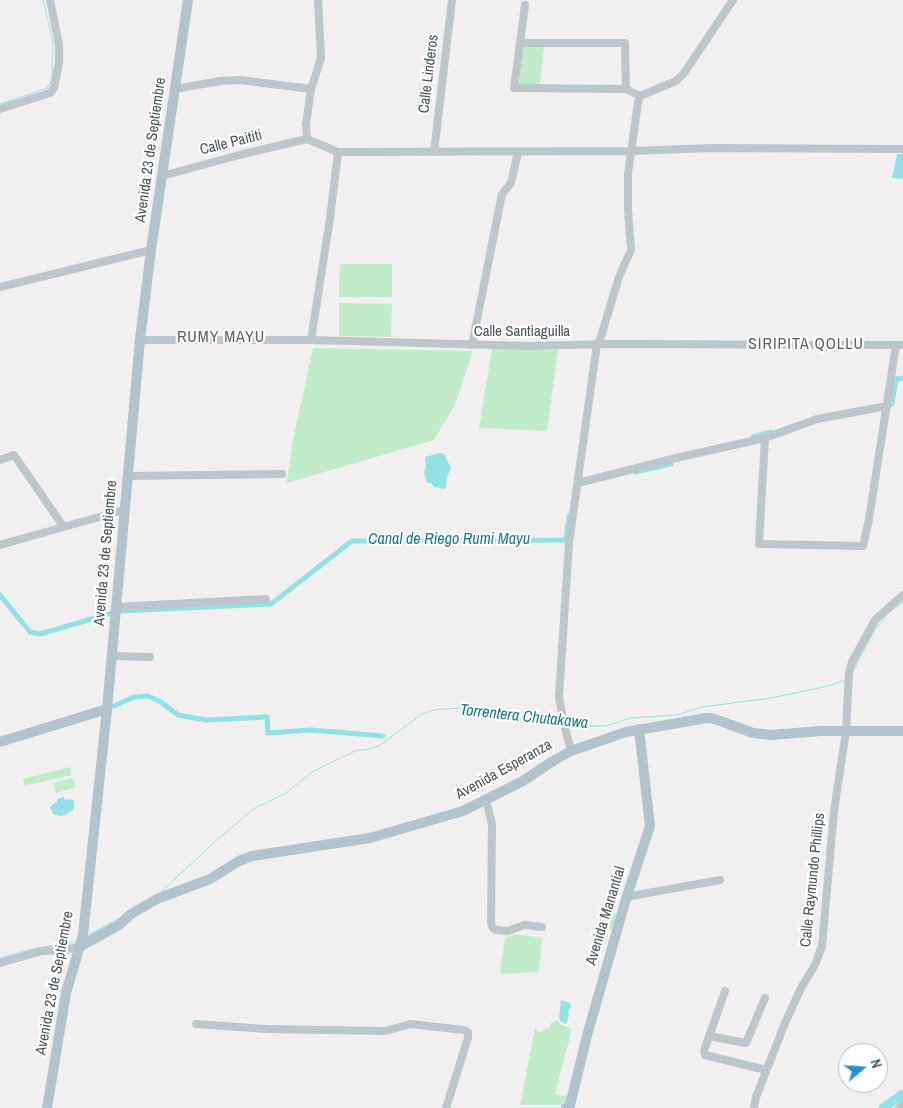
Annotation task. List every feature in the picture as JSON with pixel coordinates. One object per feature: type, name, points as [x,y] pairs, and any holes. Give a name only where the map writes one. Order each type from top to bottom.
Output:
[{"type":"main road","name":"Avenida 23 de Septiembre","points":[[47,1108],[66,993],[81,942],[107,709],[140,340],[151,250],[188,0]]},
{"type":"main road","points":[[0,742],[107,709]]},
{"type":"main road","name":"Avenida Esperanza","points":[[81,942],[119,925],[131,914],[157,899],[210,879],[252,856],[370,838],[463,811],[523,780],[571,751],[640,729],[715,718],[753,733],[903,730]]},
{"type":"main road","name":"Avenida Manantial","points":[[566,1108],[570,1105],[588,1032],[626,899],[650,826],[640,729]]},
{"type":"street","points":[[0,109],[50,93],[54,88],[59,63],[59,44],[50,0]]},
{"type":"street","points":[[318,0],[321,58],[311,89],[306,124],[307,139],[338,152],[632,151],[712,148],[903,149]]},
{"type":"street","name":"Calle Linderos","points":[[434,152],[452,0]]},
{"type":"street","points":[[525,5],[514,88],[626,89],[640,96],[676,81],[684,74],[733,0]]},
{"type":"street","points":[[520,43],[625,42],[626,89]]},
{"type":"street","points":[[175,89],[220,81],[240,80],[311,89]]},
{"type":"street","points":[[571,751],[563,722],[559,696],[569,543],[597,344],[603,333],[619,277],[631,250],[628,174],[640,96]]},
{"type":"street","name":"Calle Paititi","points":[[162,176],[307,139]]},
{"type":"street","points":[[311,340],[338,152]]},
{"type":"street","points":[[472,345],[502,194],[511,183],[518,152]]},
{"type":"street","points":[[0,287],[151,250]]},
{"type":"street","name":"Calle Santiaguilla","points":[[140,340],[311,340],[531,346],[597,344],[900,345]]},
{"type":"street","points":[[765,438],[759,544],[863,546],[887,406],[900,345]]},
{"type":"street","points":[[578,482],[765,438],[817,420],[887,406]]},
{"type":"street","points":[[0,460],[14,455],[63,526]]},
{"type":"street","points":[[128,476],[282,474]]},
{"type":"street","points":[[0,544],[124,510]]},
{"type":"street","name":"Calle Raymundo Phillips","points":[[754,1108],[756,1097],[789,1013],[822,946],[834,811],[846,731],[849,676],[852,662],[875,620],[903,595]]},
{"type":"street","points":[[116,606],[266,598]]},
{"type":"street","points":[[111,656],[150,657]]},
{"type":"street","points":[[486,800],[492,824],[492,927],[496,930],[508,931],[524,925],[542,927]]},
{"type":"street","points":[[626,899],[631,896],[720,880]]},
{"type":"street","points":[[0,963],[42,951],[62,950],[81,942]]},
{"type":"street","points":[[724,992],[708,1036],[704,1051],[705,1055],[766,1070]]},
{"type":"street","points":[[708,1036],[746,1043],[765,998]]},
{"type":"street","points":[[196,1024],[266,1029],[386,1031],[410,1024],[464,1030],[468,1032],[468,1038],[446,1108]]},
{"type":"street","points":[[899,1108],[903,1104]]},
{"type":"green space","points":[[544,46],[540,85],[519,85],[517,83],[523,47]]},
{"type":"green space","points":[[340,264],[392,264],[392,297],[339,297]]},
{"type":"green space","points":[[339,303],[392,304],[391,337],[339,336]]},
{"type":"green space","points":[[313,348],[473,351],[455,405],[434,440],[287,483],[292,444]]},
{"type":"green space","points":[[492,349],[558,350],[547,431],[479,428]]},
{"type":"green space","points":[[70,767],[71,775],[25,786],[23,779]]},
{"type":"green space","points":[[73,778],[76,787],[56,793],[53,783]]},
{"type":"green space","points":[[608,912],[619,914],[614,930],[601,927]]},
{"type":"green space","points":[[514,934],[542,938],[539,972],[500,974],[505,939]]},
{"type":"green space","points":[[558,1020],[560,1024],[572,1029],[555,1094],[567,1096],[565,1102],[561,1105],[520,1105],[535,1029],[540,1032]]},
{"type":"water","points":[[897,154],[903,154],[903,179],[892,178]]},
{"type":"water","points":[[440,453],[444,454],[451,468],[444,489],[427,483],[424,472],[426,467],[425,457]]},
{"type":"water","points":[[64,797],[65,800],[71,799],[74,801],[74,809],[66,815],[53,814],[50,807],[57,802],[57,799]]},
{"type":"water","points":[[561,1000],[570,1003],[571,1007],[568,1011],[569,1015],[566,1024],[561,1022],[559,1018]]},
{"type":"waterway","points":[[0,104],[47,88],[50,84],[52,78],[53,42],[43,0]]},
{"type":"waterway","name":"Canal de Riego Rumi Mayu","points":[[892,404],[896,379],[903,378]]},
{"type":"waterway","name":"Canal de Riego Rumi Mayu","points":[[753,437],[771,432]]},
{"type":"waterway","name":"Canal de Riego Rumi Mayu","points":[[635,472],[671,464]]},
{"type":"waterway","name":"Canal de Riego Rumi Mayu","points":[[122,611],[271,604],[352,541],[566,540],[569,516]]},
{"type":"waterway","name":"Canal de Riego Rumi Mayu","points":[[0,595],[30,632],[40,634],[112,613]]},
{"type":"waterway","name":"Torrentera Chutakawa","points":[[889,612],[903,602]]},
{"type":"waterway","name":"Torrentera Chutakawa","points":[[853,671],[874,631],[887,615]]},
{"type":"waterway","name":"Torrentera Chutakawa","points":[[567,723],[606,726],[631,718],[677,715],[702,707],[771,698],[828,686],[845,680]]},
{"type":"waterway","points":[[114,706],[134,697],[148,696],[161,702],[178,715],[206,720],[267,717],[268,733],[311,730],[383,736]]},
{"type":"waterway","name":"Torrentera Chutakawa","points":[[161,892],[219,838],[255,808],[286,793],[312,772],[357,750],[379,746],[422,714],[434,710],[460,708],[471,715],[561,722]]},
{"type":"waterway","name":"Torrentera Chutakawa","points":[[88,935],[120,918]]},
{"type":"waterway","name":"Torrentera Chutakawa","points":[[0,958],[37,948],[75,942]]},
{"type":"waterway","points":[[883,1108],[903,1094]]},
{"type":"district","name":"RUMY MAYU","points":[[221,338]]},
{"type":"district","name":"SIRIPITA QOLLU","points":[[806,345]]}]
